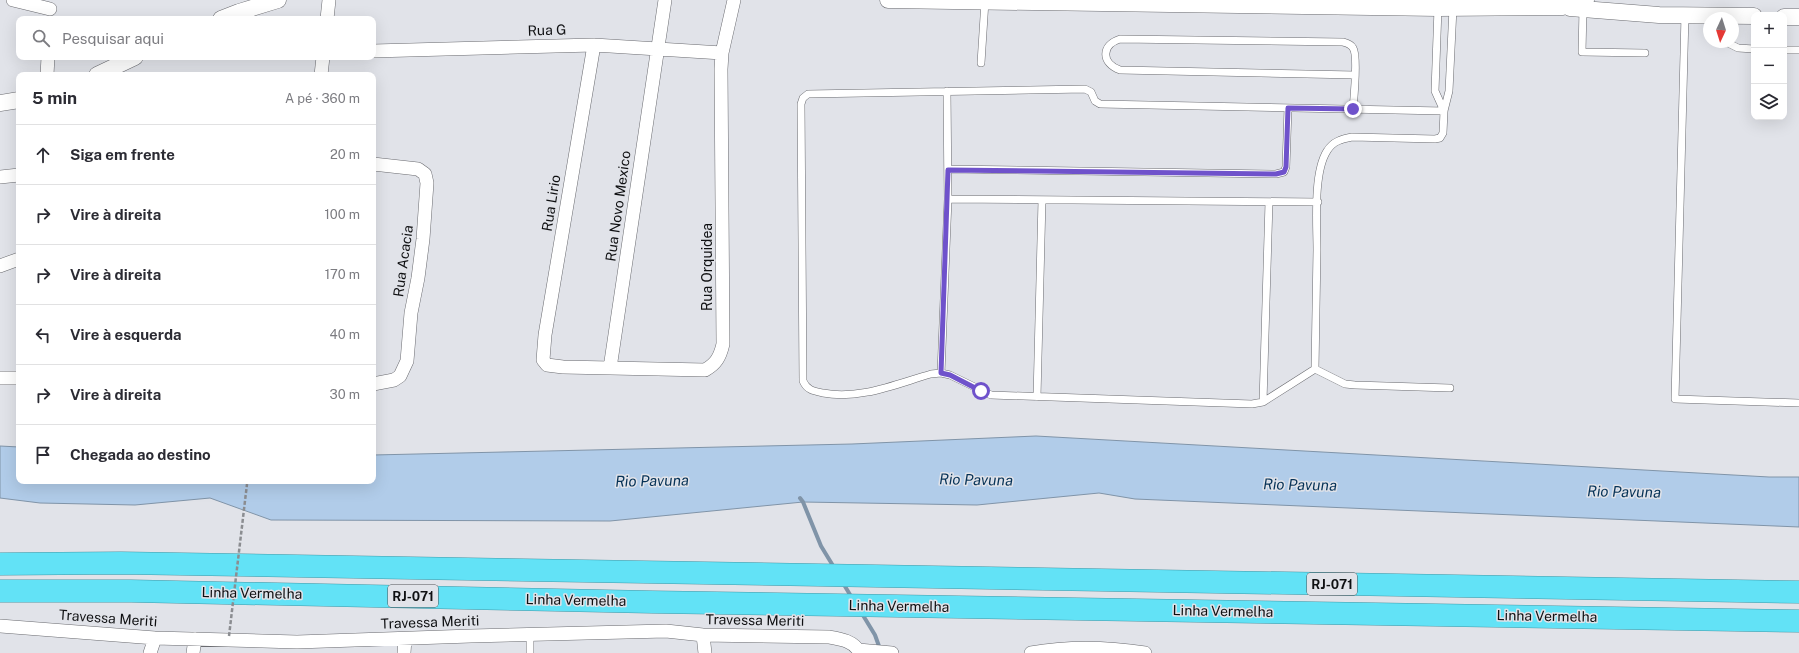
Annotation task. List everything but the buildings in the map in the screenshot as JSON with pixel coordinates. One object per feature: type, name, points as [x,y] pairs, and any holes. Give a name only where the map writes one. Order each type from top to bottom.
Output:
[{"type":"highway","name":"Linha Vermelha","points":[[0,564],[129,563],[865,577],[1799,592]]},
{"type":"highway","name":"Linha Vermelha","points":[[0,591],[147,591],[875,605],[1799,620]]},
{"type":"street","points":[[12,0],[50,9]]},
{"type":"street","points":[[228,16],[278,0]]},
{"type":"street","points":[[327,16],[330,0]]},
{"type":"street","points":[[657,48],[664,0]]},
{"type":"street","name":"Rua Orquidea","points":[[547,365],[705,370],[713,366],[720,356],[723,335],[722,53],[734,0]]},
{"type":"street","points":[[888,0],[1211,2],[1445,8],[1562,7],[1584,4],[1703,16]]},
{"type":"street","points":[[1739,16],[1751,16]]},
{"type":"street","points":[[1787,17],[1799,17]]},
{"type":"street","name":"Rua G","points":[[376,51],[594,45],[722,53]]},
{"type":"street","name":"Rua Lirio","points":[[547,365],[543,360],[545,335],[594,45]]},
{"type":"street","name":"Rua Novo Mexico","points":[[610,368],[657,48]]},
{"type":"street","points":[[47,72],[48,60]]},
{"type":"street","points":[[103,72],[129,60]]},
{"type":"street","points":[[0,103],[16,100]]},
{"type":"street","name":"Rua Acacia","points":[[376,164],[418,169],[425,174],[427,183],[423,240],[418,278],[411,313],[407,362],[400,376],[394,380],[376,383]]},
{"type":"street","points":[[0,177],[16,175]]},
{"type":"street","points":[[0,266],[16,259]]},
{"type":"street","points":[[0,378],[16,378]]},
{"type":"street","name":"Travessa Meriti","points":[[0,626],[156,638],[297,642],[666,631],[703,635],[829,637],[842,640],[863,651]]},
{"type":"street","points":[[703,635],[705,653]]},
{"type":"street","points":[[150,653],[156,638]]},
{"type":"street","points":[[156,638],[157,653]]},
{"type":"street","points":[[193,653],[195,639]]},
{"type":"street","points":[[404,653],[405,639]]},
{"type":"street","points":[[1031,653],[1079,647],[1123,649],[1145,653]]},
{"type":"street","points":[[863,651],[892,653]]},
{"type":"lane","points":[[981,63],[985,1]]},
{"type":"lane","points":[[1584,4],[1582,52],[1645,53]]},
{"type":"lane","points":[[1444,111],[1435,91],[1445,8]]},
{"type":"lane","points":[[1316,369],[1318,202],[1319,174],[1322,161],[1327,151],[1333,144],[1342,138],[1440,138],[1443,133],[1444,111],[1449,91],[1445,8]]},
{"type":"lane","points":[[1685,15],[1675,399],[1799,402]]},
{"type":"lane","points":[[1353,109],[1355,75],[1355,52],[1349,43],[1120,39],[1112,41],[1107,48],[1106,58],[1112,67],[1120,70],[1355,75]]},
{"type":"lane","points":[[1738,48],[1751,49]]},
{"type":"lane","points":[[1787,50],[1799,50]]},
{"type":"lane","points":[[1316,369],[1263,402],[1252,404],[1037,397],[991,394],[981,391],[950,375],[941,373],[931,374],[856,394],[838,396],[812,391],[806,388],[803,381],[801,104],[803,98],[808,94],[1085,89],[1091,92],[1095,101],[1100,104],[1444,111]]},
{"type":"lane","points":[[941,373],[948,199],[947,91]]},
{"type":"lane","points":[[948,170],[1276,174],[1284,172],[1286,167],[1288,108]]},
{"type":"lane","points":[[948,199],[1318,202]]},
{"type":"lane","points":[[1037,397],[1042,200]]},
{"type":"lane","points":[[1263,402],[1269,202]]},
{"type":"lane","points":[[1316,369],[1345,384],[1355,386],[1450,388]]},
{"type":"lane","points":[[530,635],[530,653]]},
{"type":"path","points":[[229,636],[247,484]]},
{"type":"water","name":"Rio Pavuna","points":[[1036,436],[1769,477],[1799,477],[1799,527],[1135,499],[1099,493],[977,505],[803,502],[610,521],[271,520],[210,498],[135,505],[40,503],[0,498],[0,446],[16,447],[16,484],[376,484],[376,455],[852,444]]},
{"type":"waterway","points":[[800,498],[821,546],[835,569]]},
{"type":"waterway","points":[[843,583],[852,598]]},
{"type":"waterway","points":[[861,612],[875,635],[880,649]]},
{"type":"route","points":[[981,391],[950,375],[941,373],[948,170],[1280,174],[1284,172],[1286,167],[1288,108],[1353,109]]}]
